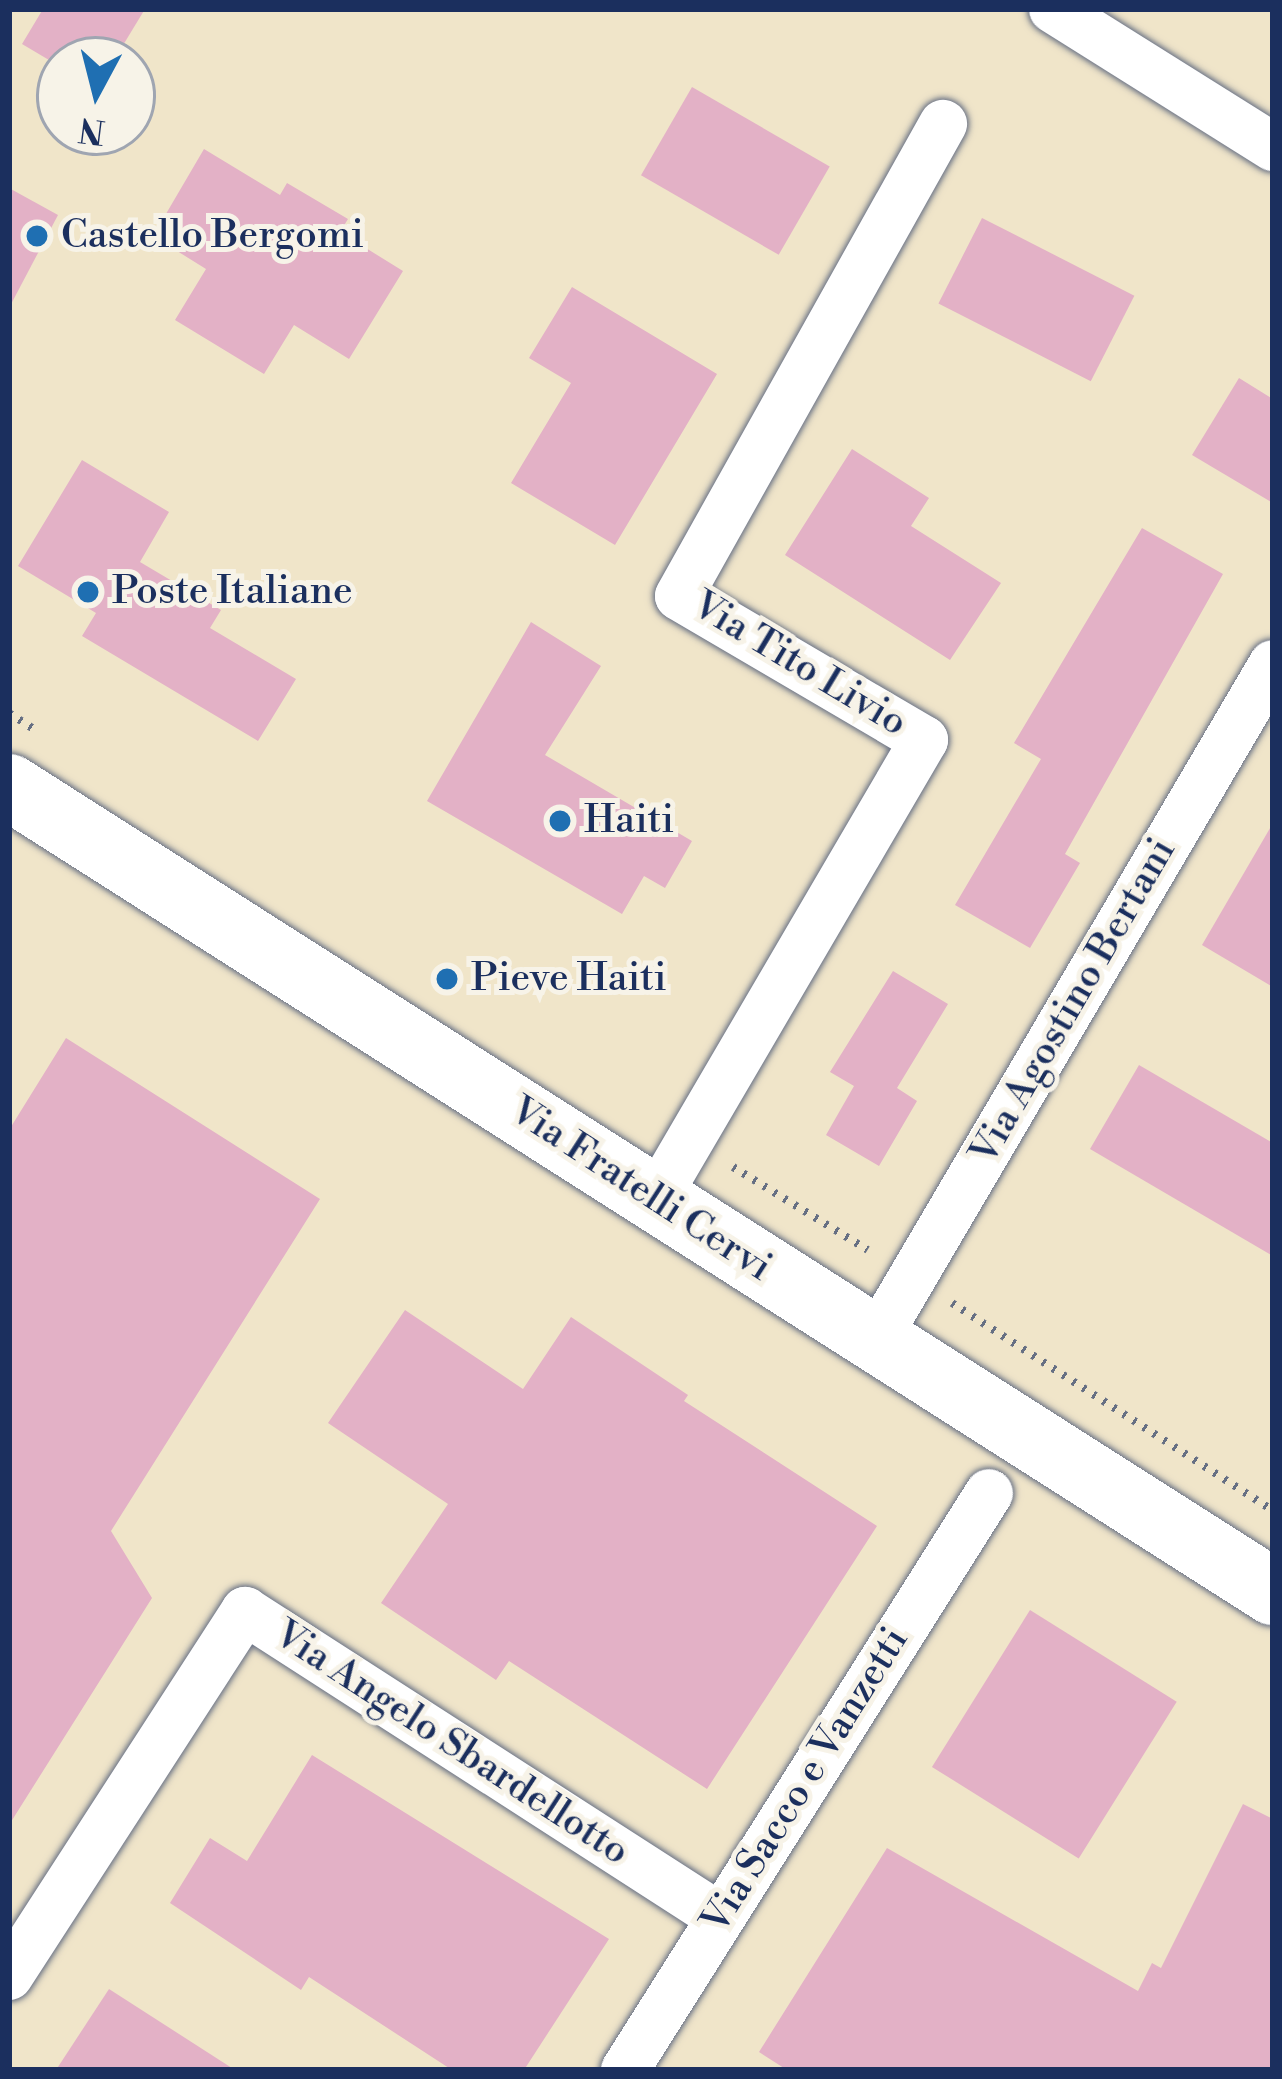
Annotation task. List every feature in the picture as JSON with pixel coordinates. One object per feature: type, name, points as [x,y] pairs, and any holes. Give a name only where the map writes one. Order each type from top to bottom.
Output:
[{"type":"main road","name":"Via Fratelli Cervi","points":[[9,787],[1273,1592]]},
{"type":"street","points":[[1054,9],[1273,147]]},
{"type":"street","name":"Via Tito Livio","points":[[655,1200],[924,740],[679,596],[943,124]]},
{"type":"street","name":"Via Agostino Bertani","points":[[875,1341],[1273,664]]},
{"type":"street","name":"Via Sacco e Vanzetti","points":[[626,2070],[988,1493]]},
{"type":"street","name":"Via Angelo Sbardellotto","points":[[9,1976],[244,1611],[720,1918]]},
{"type":"building","points":[[43,9],[145,9],[129,36],[36,36],[36,52],[22,44]]},
{"type":"building","points":[[692,87],[830,166],[779,255],[641,175]]},
{"type":"building","points":[[204,149],[280,195],[287,183],[348,219],[340,232],[403,271],[349,359],[294,325],[264,374],[175,320],[206,269],[153,236]]},
{"type":"building","name":"Castello Bergomi","points":[[9,188],[58,215],[9,308]]},
{"type":"building","points":[[982,218],[1134,296],[1091,381],[938,304]]},
{"type":"building","points":[[572,287],[717,374],[615,545],[511,483],[571,383],[529,358]]},
{"type":"building","points":[[1239,378],[1273,399],[1273,503],[1192,455]]},
{"type":"building","points":[[852,449],[929,498],[911,526],[1001,583],[950,660],[785,555]]},
{"type":"building","points":[[82,460],[169,512],[140,562],[221,610],[210,628],[296,679],[258,741],[82,636],[96,613],[18,566]]},
{"type":"building","points":[[1142,528],[1223,574],[1065,854],[1080,863],[1030,948],[955,905],[1041,759],[1014,743]]},
{"type":"building","name":"Haiti","points":[[531,622],[601,666],[545,755],[692,841],[665,888],[644,876],[622,914],[427,801]]},
{"type":"building","points":[[1273,823],[1273,987],[1202,945]]},
{"type":"building","points":[[893,971],[948,1004],[897,1088],[917,1101],[879,1166],[826,1135],[854,1086],[830,1072]]},
{"type":"building","points":[[66,1038],[320,1199],[111,1531],[152,1598],[9,1825],[9,1130]]},
{"type":"building","points":[[1139,1065],[1273,1143],[1273,1256],[1090,1149]]},
{"type":"building","points":[[405,1310],[523,1389],[571,1317],[688,1395],[684,1401],[877,1526],[707,1789],[509,1661],[496,1680],[381,1603],[448,1504],[328,1423]]},
{"type":"building","points":[[1030,1610],[1177,1702],[1079,1859],[932,1767]]},
{"type":"building","points":[[312,1755],[609,1939],[524,2070],[452,2070],[309,1977],[301,1990],[170,1903],[210,1838],[247,1861]]},
{"type":"building","points":[[1243,1804],[1273,1819],[1273,2070],[787,2070],[759,2052],[887,1848],[1138,1991],[1152,1963],[1161,1968]]},
{"type":"building","points":[[109,1989],[235,2070],[56,2070]]},
{"type":"place","name":"Castello Bergomi","points":[[37,236]]},
{"type":"place","name":"Poste Italiane","points":[[88,592]]},
{"type":"place","name":"Haiti","points":[[560,821]]},
{"type":"place","name":"Pieve Haiti","points":[[447,979]]}]
